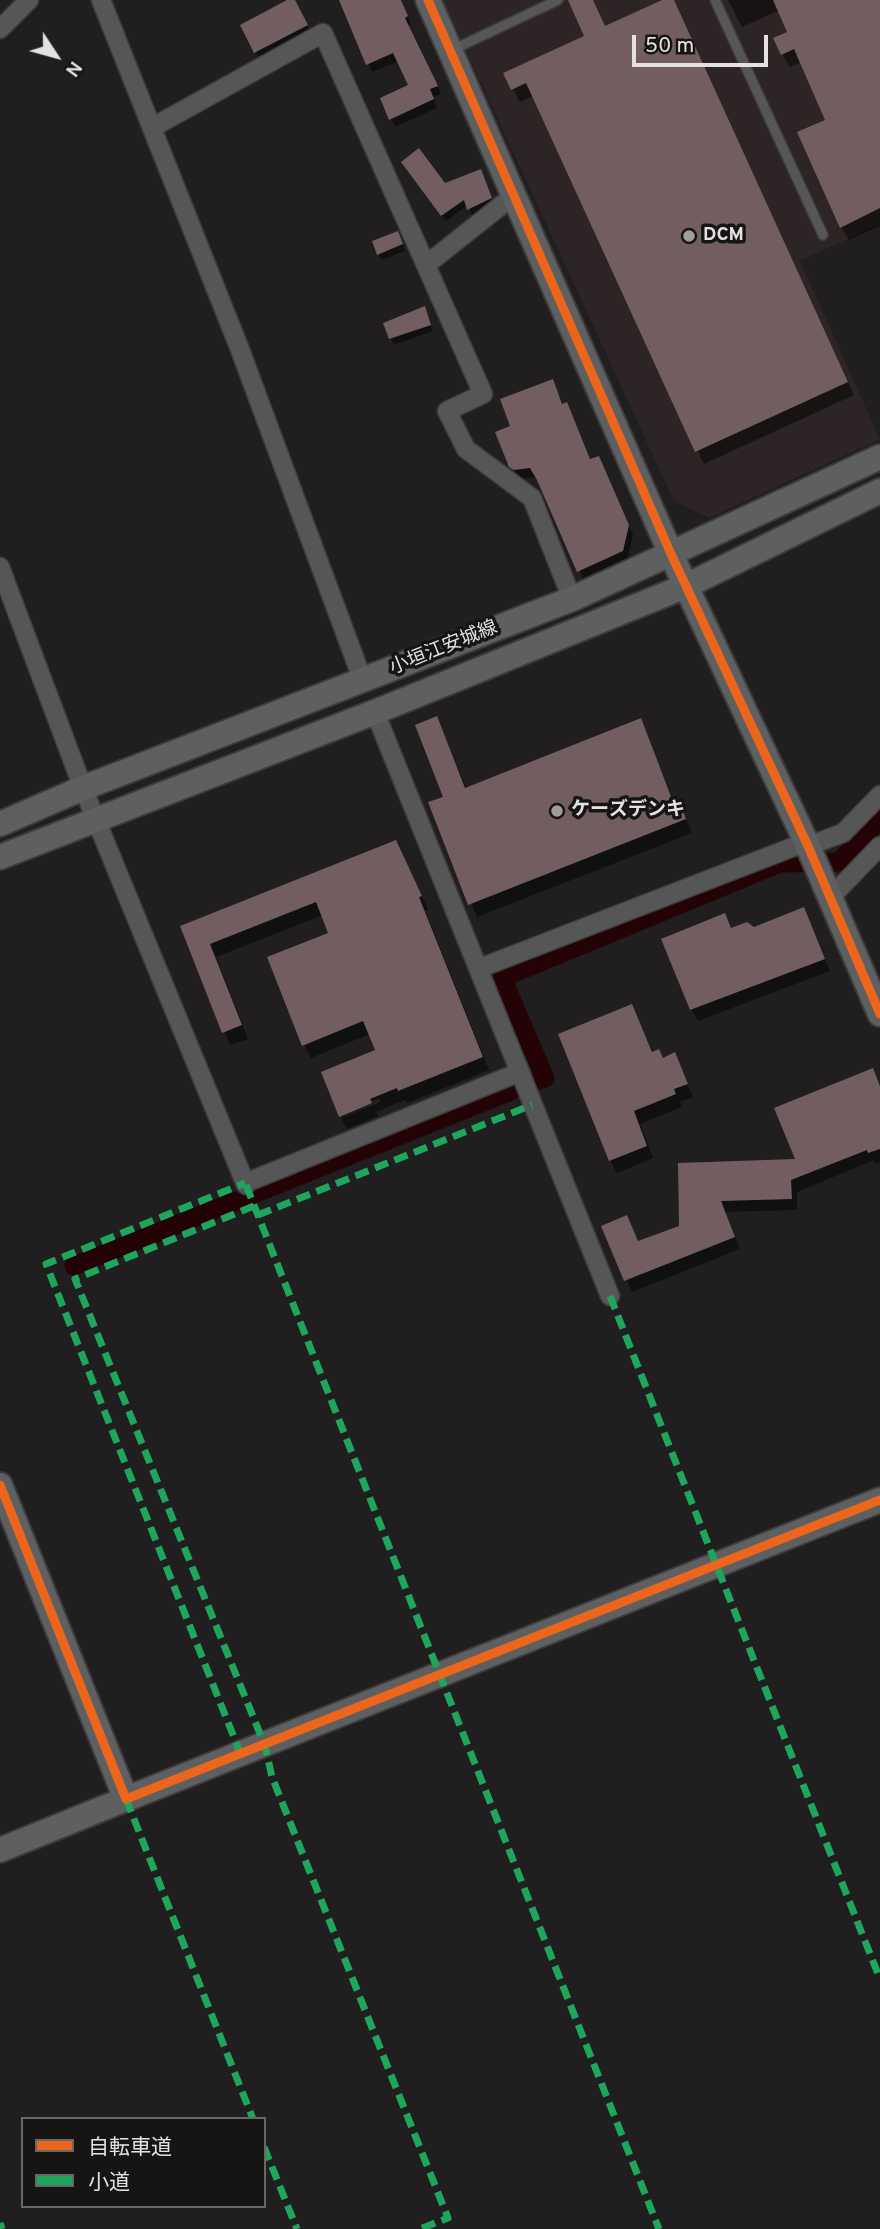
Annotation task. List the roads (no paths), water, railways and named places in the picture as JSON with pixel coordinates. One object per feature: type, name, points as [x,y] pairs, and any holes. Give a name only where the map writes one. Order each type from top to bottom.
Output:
[{"type":"street","points":[[0,29],[29,0]]},
{"type":"street","points":[[102,0],[239,347],[363,681]]},
{"type":"street","points":[[428,0],[671,554],[808,845],[880,1014]]},
{"type":"street","points":[[153,127],[323,33],[483,394],[447,411],[466,449],[533,498],[572,598]]},
{"type":"street","points":[[426,265],[513,196]]},
{"type":"street","name":"小垣江安城線","points":[[0,824],[83,788],[572,598],[880,457]]},
{"type":"street","name":"小垣江安城線","points":[[0,857],[376,712],[687,586],[880,491]]},
{"type":"street","points":[[0,567],[83,788],[245,1184],[520,1072]]},
{"type":"street","points":[[376,712],[610,1296]]},
{"type":"street","points":[[480,968],[843,833],[880,795]]},
{"type":"street","points":[[831,896],[880,846]]},
{"type":"street","points":[[0,1485],[126,1799]]},
{"type":"street","points":[[0,1850],[880,1500]]},
{"type":"lane","points":[[451,50],[558,0]]},
{"type":"lane","points":[[715,0],[822,236]]},
{"type":"waterway","points":[[539,1080],[545,1078],[502,978],[780,863],[839,862],[880,819]]},
{"type":"waterway","points":[[74,1266],[511,1091]]},
{"type":"place","name":"DCM","points":[[689,236]]},
{"type":"place","name":"ケーズデンキ","points":[[557,811]]}]
